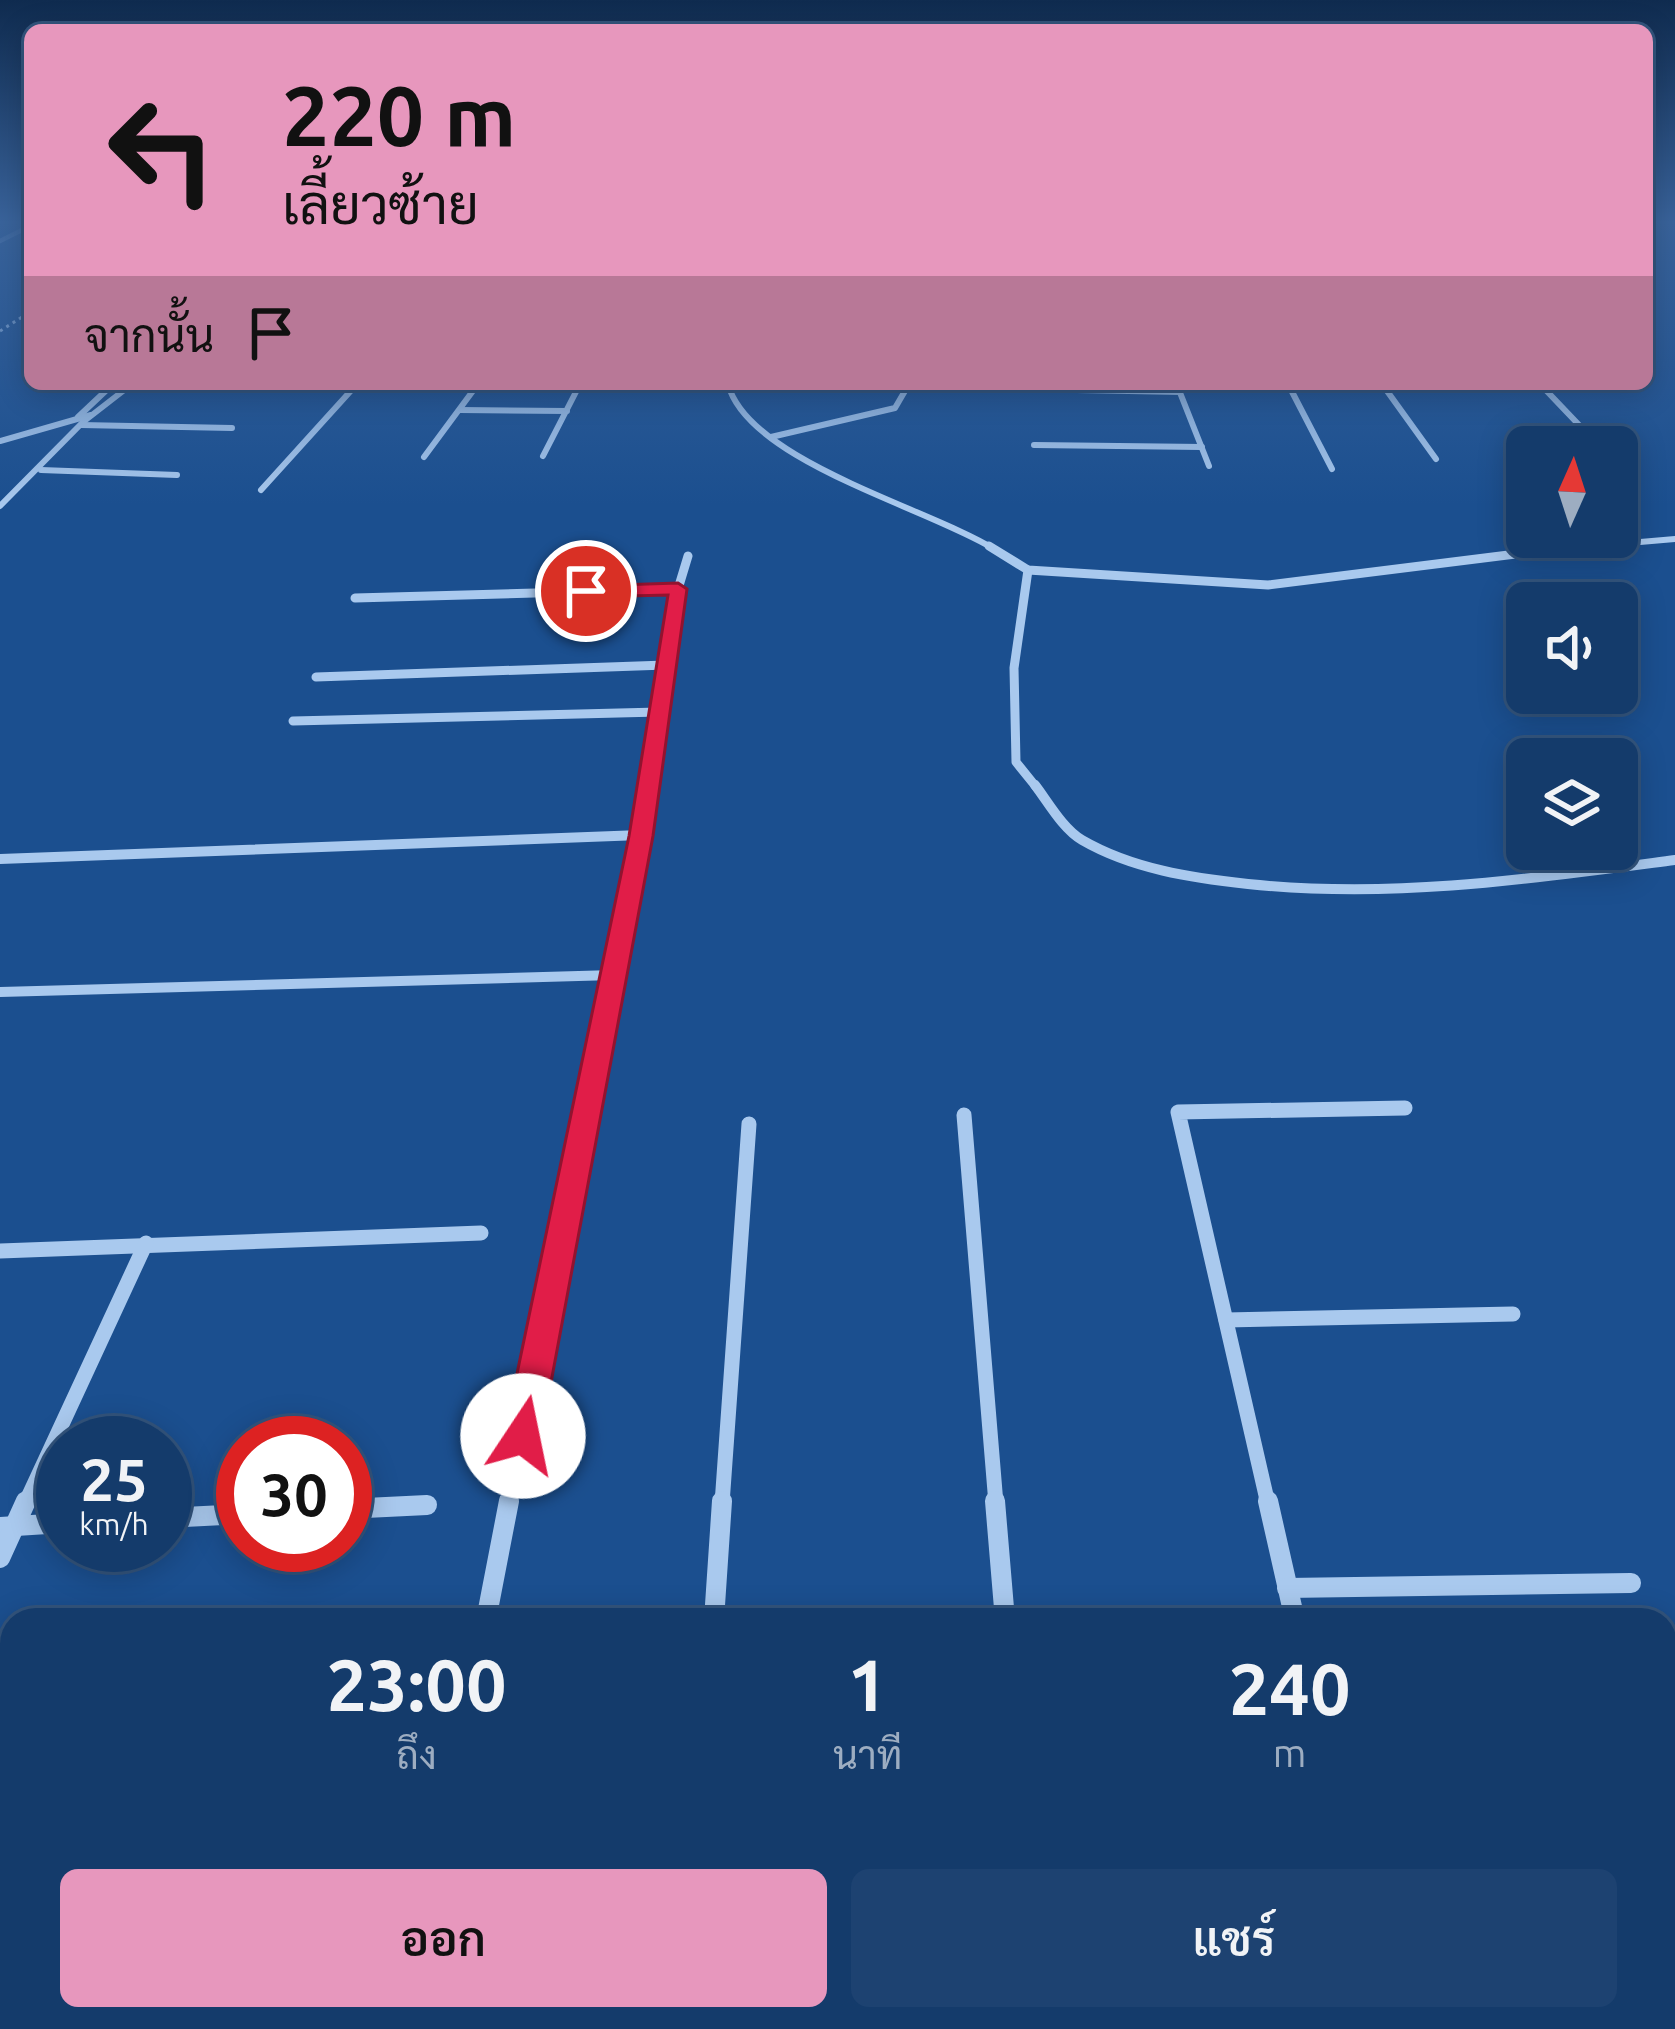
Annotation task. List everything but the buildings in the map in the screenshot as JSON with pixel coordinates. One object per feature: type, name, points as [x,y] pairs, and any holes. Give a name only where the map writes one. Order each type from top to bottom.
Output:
[{"type":"street","points":[[0,506],[40,470],[107,390]]},
{"type":"street","points":[[0,441],[80,421],[125,390]]},
{"type":"street","points":[[261,490],[352,390]]},
{"type":"street","points":[[424,457],[474,390]]},
{"type":"street","points":[[543,456],[577,390]]},
{"type":"street","points":[[730,390],[733,403],[770,437],[817,465],[962,529],[1028,570],[1268,585],[1324,582],[1594,543],[1675,539]]},
{"type":"street","points":[[770,437],[871,416],[895,407],[905,390]]},
{"type":"street","points":[[1179,390],[1209,466]]},
{"type":"street","points":[[1291,390],[1332,469]]},
{"type":"street","points":[[1386,390],[1436,459]]},
{"type":"street","points":[[1546,390],[1580,426]]},
{"type":"street","points":[[460,410],[567,410]]},
{"type":"street","points":[[80,421],[232,428]]},
{"type":"street","points":[[1034,445],[1202,447]]},
{"type":"street","points":[[40,470],[177,475]]},
{"type":"street","points":[[488,1608],[641,836],[678,589],[688,556]]},
{"type":"street","points":[[1028,570],[1014,668],[1016,762],[1077,838],[1131,863],[1210,880],[1336,893],[1447,890],[1675,860]]},
{"type":"street","points":[[355,598],[678,589]]},
{"type":"street","points":[[316,676],[666,665]]},
{"type":"street","points":[[293,721],[659,712]]},
{"type":"street","points":[[0,859],[641,836]]},
{"type":"street","points":[[0,992],[614,976]]},
{"type":"street","points":[[1291,1608],[1178,1112],[1405,1108]]},
{"type":"street","points":[[964,1115],[1004,1608]]},
{"type":"street","points":[[715,1608],[749,1124]]},
{"type":"street","points":[[0,1251],[481,1234]]},
{"type":"street","points":[[0,1558],[8,1526],[146,1243]]},
{"type":"street","points":[[1226,1320],[1513,1314]]},
{"type":"street","points":[[372,1508],[428,1505]]},
{"type":"street","points":[[1287,1588],[1631,1583]]},
{"type":"route","points":[[523,1436],[641,836],[678,589],[586,591]]}]
